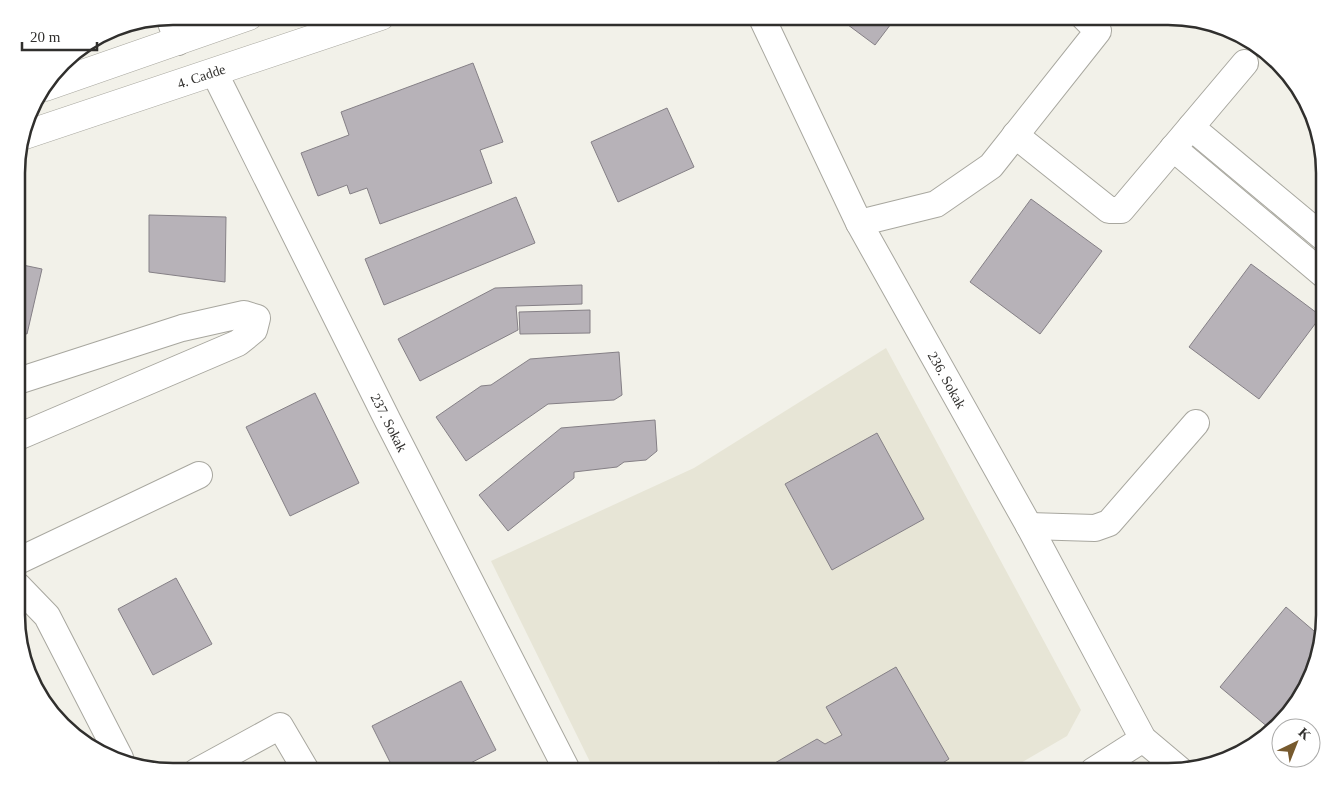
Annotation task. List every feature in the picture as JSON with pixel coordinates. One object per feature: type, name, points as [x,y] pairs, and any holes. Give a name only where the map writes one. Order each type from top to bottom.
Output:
[{"type":"main road","points":[[57,82],[173,29],[196,25]]},
{"type":"main road","name":"4. Cadde","points":[[30,133],[354,25]]},
{"type":"street","name":"236. Sokak","points":[[765,25],[859,223],[1029,526],[1143,739]]},
{"type":"street","points":[[859,223],[936,204],[991,166],[1098,31],[1092,25]]},
{"type":"street","points":[[1015,135],[1109,210],[1121,210],[1245,63]]},
{"type":"street","name":"237. Sokak","points":[[214,72],[384,412],[563,763]]},
{"type":"street","points":[[1191,127],[1316,231]]},
{"type":"street","points":[[1173,148],[1316,268]]},
{"type":"street","points":[[25,379],[182,328],[244,314],[257,318],[254,330],[238,343],[25,434]]},
{"type":"street","points":[[1029,526],[1095,528],[1109,523],[1196,424]]},
{"type":"street","points":[[25,558],[199,475]]},
{"type":"street","points":[[25,593],[47,616],[117,752]]},
{"type":"street","points":[[212,763],[280,726],[302,763]]},
{"type":"street","points":[[1107,763],[1143,739],[1172,763]]},
{"type":"shaded area","points":[[886,348],[1081,710],[1067,736],[1021,763],[591,763],[491,561],[694,468]]},
{"type":"building","points":[[848,25],[890,25],[875,45]]},
{"type":"building","points":[[473,63],[503,142],[480,150],[492,183],[380,224],[367,188],[350,194],[347,185],[318,196],[301,153],[349,135],[341,112]]},
{"type":"building","points":[[667,108],[694,167],[618,202],[591,142]]},
{"type":"building","points":[[516,197],[535,243],[384,305],[365,259]]},
{"type":"building","points":[[1031,199],[1102,251],[1040,334],[970,282]]},
{"type":"building","points":[[149,215],[226,217],[225,282],[149,272]]},
{"type":"building","points":[[1251,264],[1316,312],[1316,323],[1259,399],[1189,347]]},
{"type":"building","points":[[25,265],[42,269],[27,334],[25,334]]},
{"type":"building","points":[[582,285],[582,304],[516,306],[518,330],[420,381],[398,339],[495,288]]},
{"type":"building","points":[[590,310],[590,333],[520,334],[519,312]]},
{"type":"building","points":[[619,352],[622,395],[614,400],[548,404],[466,461],[436,417],[481,386],[491,385],[530,359]]},
{"type":"building","points":[[315,393],[359,483],[290,516],[246,427]]},
{"type":"building","points":[[655,420],[657,451],[646,460],[624,462],[617,467],[574,472],[574,478],[508,531],[479,495],[561,428]]},
{"type":"building","points":[[877,433],[924,519],[832,570],[785,484]]},
{"type":"building","points":[[176,578],[212,644],[153,675],[118,609]]},
{"type":"building","points":[[1286,607],[1315,632],[1315,635],[1305,672],[1296,689],[1275,718],[1271,718],[1271,722],[1266,726],[1220,687]]},
{"type":"building","points":[[896,667],[949,759],[943,763],[775,763],[817,739],[825,744],[842,735],[826,707]]},
{"type":"building","points":[[461,681],[496,750],[471,763],[390,763],[372,726]]}]
